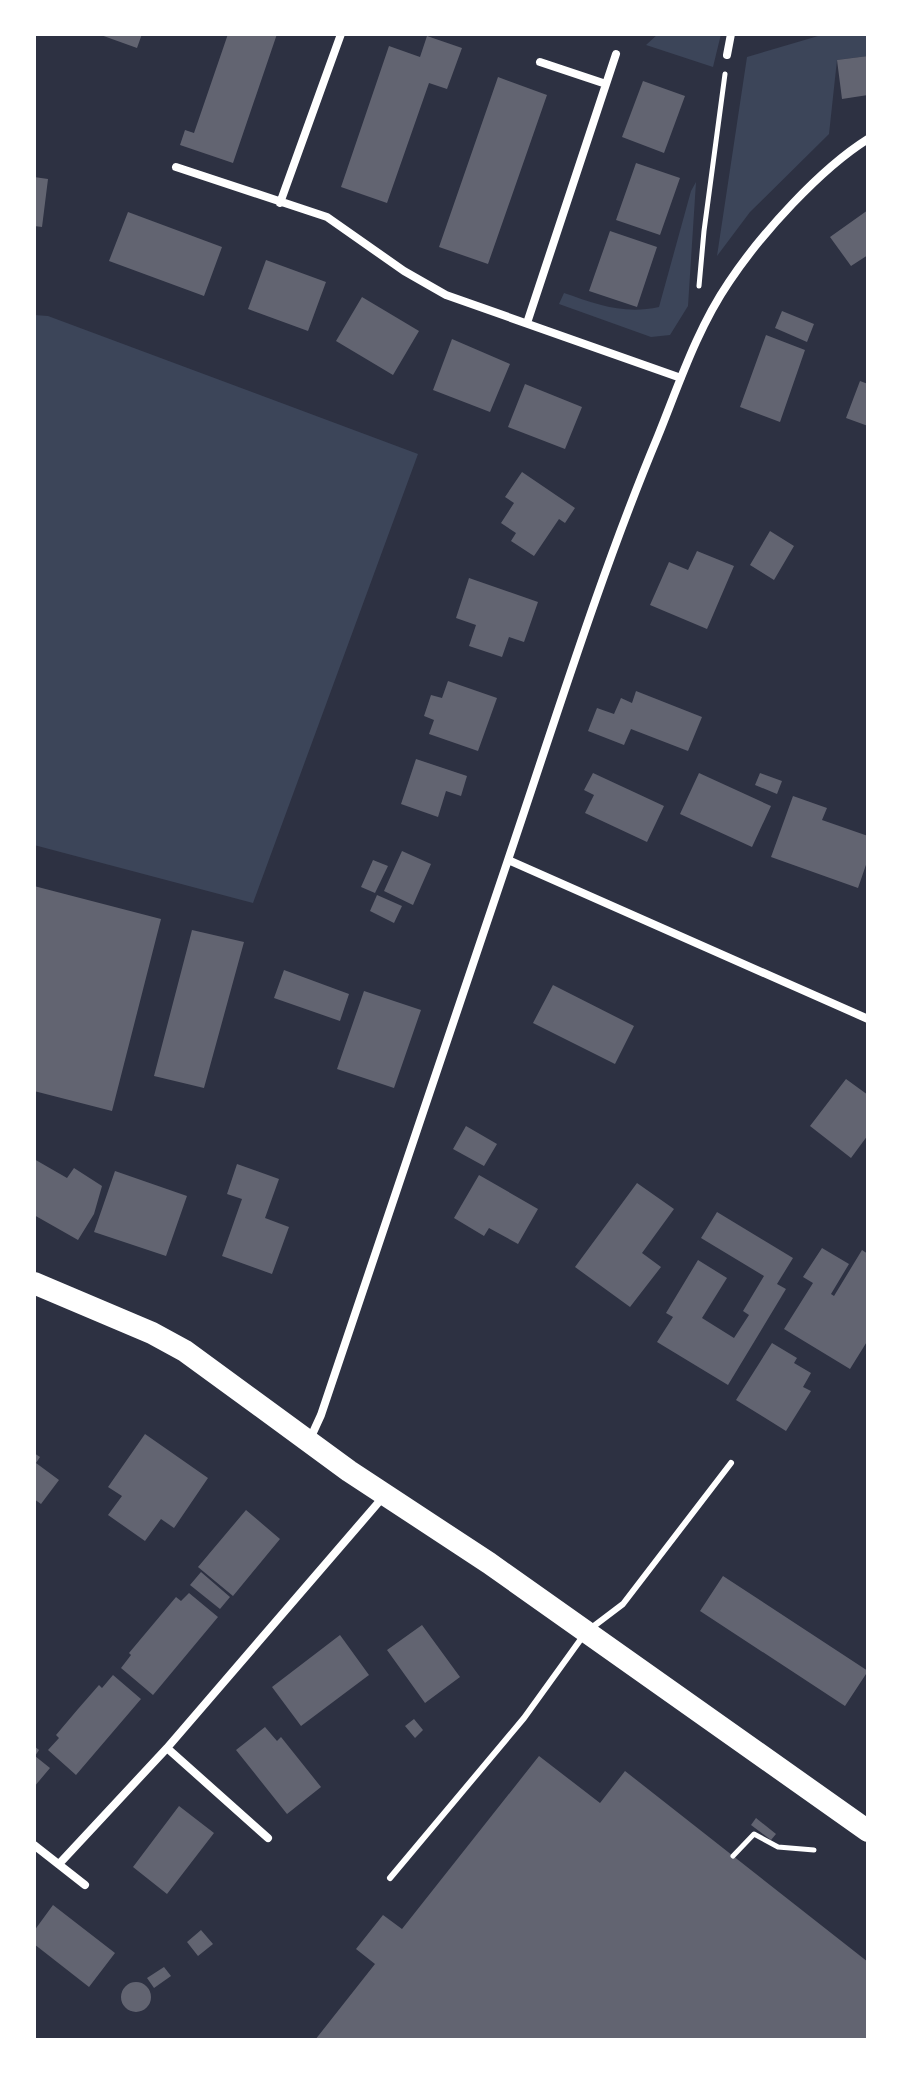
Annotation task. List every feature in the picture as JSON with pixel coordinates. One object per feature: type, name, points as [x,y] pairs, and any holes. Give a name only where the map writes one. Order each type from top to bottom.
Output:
[{"type":"highway","points":[[43,1286],[185,1351],[385,1496],[489,1563],[868,1831]]},
{"type":"street","points":[[280,203],[341,34]]},
{"type":"street","points":[[727,55],[731,34]]},
{"type":"street","points":[[527,323],[616,54]]},
{"type":"street","points":[[540,62],[606,84]]},
{"type":"street","points":[[310,1440],[382,1237],[622,524],[681,378],[703,327],[729,282],[756,247],[839,159],[868,139]]},
{"type":"street","points":[[176,167],[327,217],[404,271],[446,295],[681,378]]},
{"type":"street","points":[[508,860],[868,1019]]},
{"type":"street","points":[[59,1864],[167,1748],[385,1496]]},
{"type":"street","points":[[167,1748],[268,1838]]},
{"type":"street","points":[[34,1845],[85,1885]]},
{"type":"lane","points":[[390,1878],[524,1718],[586,1632],[623,1604],[731,1463]]},
{"type":"path","points":[[703,327],[699,296],[704,231],[727,55]]},
{"type":"path","points":[[733,1856],[754,1834],[778,1847],[814,1850]]},
{"type":"shaded area","points":[[658,34],[721,34],[713,67],[646,45]]},
{"type":"shaded area","points":[[825,34],[868,34],[868,56],[837,60],[829,134],[750,212],[717,256],[747,57]]},
{"type":"shaded area","points":[[696,182],[688,306],[670,335],[651,337],[559,304],[564,293],[622,309],[659,307]]},
{"type":"shaded area","points":[[34,315],[48,316],[418,454],[253,903],[34,845]]},
{"type":"building","points":[[98,34],[142,34],[137,48]]},
{"type":"building","points":[[228,34],[277,34],[233,163],[180,145],[185,130],[194,133]]},
{"type":"building","points":[[427,36],[462,48],[447,89],[429,83],[387,203],[341,187],[389,46],[420,57]]},
{"type":"building","points":[[868,56],[868,95],[842,99],[837,60]]},
{"type":"building","points":[[498,77],[547,95],[488,264],[439,247]]},
{"type":"building","points":[[643,81],[685,96],[664,153],[622,137]]},
{"type":"building","points":[[636,163],[680,178],[660,235],[616,220]]},
{"type":"building","points":[[34,177],[48,179],[42,227],[34,226]]},
{"type":"building","points":[[868,210],[868,255],[851,266],[830,237]]},
{"type":"building","points":[[128,212],[222,247],[204,296],[109,261]]},
{"type":"building","points":[[610,231],[657,247],[637,307],[589,291]]},
{"type":"building","points":[[266,260],[326,282],[308,331],[248,309]]},
{"type":"building","points":[[362,297],[419,331],[393,375],[336,341]]},
{"type":"building","points":[[782,311],[814,324],[807,342],[775,328]]},
{"type":"building","points":[[766,335],[805,350],[780,422],[740,407]]},
{"type":"building","points":[[452,339],[510,364],[490,412],[433,390]]},
{"type":"building","points":[[860,381],[868,384],[868,426],[846,418]]},
{"type":"building","points":[[525,384],[582,407],[565,449],[508,427]]},
{"type":"building","points":[[522,472],[575,508],[565,523],[559,519],[534,556],[511,541],[516,533],[501,523],[514,503],[505,497]]},
{"type":"building","points":[[770,531],[794,546],[774,580],[750,565]]},
{"type":"building","points":[[697,551],[734,566],[707,629],[650,605],[669,562],[688,570]]},
{"type":"building","points":[[469,578],[538,602],[524,642],[509,637],[502,657],[469,646],[476,625],[456,618]]},
{"type":"building","points":[[448,681],[497,698],[478,751],[429,734],[434,720],[424,716],[431,695],[442,698]]},
{"type":"building","points":[[636,691],[702,717],[688,751],[631,729],[624,745],[588,731],[597,708],[614,714],[621,698],[632,703]]},
{"type":"building","points":[[416,759],[467,776],[461,796],[446,791],[438,817],[401,804]]},
{"type":"building","points":[[593,773],[664,806],[647,842],[585,813],[594,795],[584,790]]},
{"type":"building","points":[[699,773],[771,806],[752,847],[680,814]]},
{"type":"building","points":[[760,773],[782,781],[777,794],[755,785]]},
{"type":"building","points":[[793,796],[827,808],[822,820],[868,836],[868,859],[858,888],[771,857]]},
{"type":"building","points":[[402,851],[431,864],[413,905],[384,891]]},
{"type":"building","points":[[373,860],[388,866],[375,893],[361,887]]},
{"type":"building","points":[[34,886],[161,919],[112,1111],[34,1091]]},
{"type":"building","points":[[377,895],[402,906],[394,923],[370,911]]},
{"type":"building","points":[[192,930],[244,942],[204,1088],[154,1076]]},
{"type":"building","points":[[284,970],[349,994],[340,1021],[274,998]]},
{"type":"building","points":[[553,985],[634,1026],[615,1064],[533,1023]]},
{"type":"building","points":[[364,991],[421,1010],[394,1088],[337,1069]]},
{"type":"building","points":[[846,1079],[868,1095],[868,1135],[851,1158],[810,1126]]},
{"type":"building","points":[[466,1126],[497,1144],[484,1166],[453,1149]]},
{"type":"building","points":[[34,1159],[67,1178],[74,1168],[102,1186],[94,1214],[78,1240],[34,1215]]},
{"type":"building","points":[[237,1164],[279,1179],[265,1218],[289,1227],[272,1274],[222,1256],[242,1199],[227,1194]]},
{"type":"building","points":[[115,1171],[187,1196],[166,1256],[94,1232]]},
{"type":"building","points":[[479,1175],[538,1209],[518,1244],[489,1228],[484,1236],[454,1218]]},
{"type":"building","points":[[637,1183],[674,1209],[642,1253],[661,1267],[630,1307],[575,1267]]},
{"type":"building","points":[[717,1212],[793,1258],[777,1284],[786,1289],[728,1385],[657,1342],[673,1317],[666,1313],[698,1260],[727,1278],[702,1318],[734,1338],[749,1315],[743,1311],[764,1276],[701,1238]]},
{"type":"building","points":[[822,1248],[849,1264],[831,1294],[834,1296],[862,1250],[868,1254],[868,1340],[850,1369],[784,1329],[813,1283],[803,1277]]},
{"type":"building","points":[[772,1343],[797,1358],[794,1363],[811,1373],[803,1387],[811,1391],[786,1431],[736,1400]]},
{"type":"building","points":[[145,1434],[208,1478],[174,1528],[161,1519],[145,1541],[108,1515],[122,1496],[108,1487]]},
{"type":"building","points":[[34,1453],[40,1457],[36,1463],[59,1480],[41,1504],[34,1499]]},
{"type":"building","points":[[246,1510],[280,1539],[233,1596],[198,1567]]},
{"type":"building","points":[[201,1572],[230,1597],[220,1609],[190,1585]]},
{"type":"building","points":[[723,1576],[868,1671],[845,1706],[700,1611]]},
{"type":"building","points":[[189,1593],[218,1617],[153,1695],[121,1668],[131,1655],[129,1653],[176,1597],[181,1601]]},
{"type":"building","points":[[422,1625],[460,1677],[425,1703],[387,1650]]},
{"type":"building","points":[[340,1635],[369,1675],[301,1726],[272,1687]]},
{"type":"building","points":[[113,1675],[141,1699],[76,1775],[48,1750],[59,1738],[56,1735],[78,1709],[99,1685],[102,1688]]},
{"type":"building","points":[[414,1719],[423,1730],[415,1738],[405,1726]]},
{"type":"building","points":[[265,1727],[277,1741],[281,1737],[321,1787],[287,1814],[236,1750]]},
{"type":"building","points":[[34,1746],[39,1750],[35,1756],[50,1768],[34,1787]]},
{"type":"building","points":[[539,1756],[600,1803],[625,1771],[868,1962],[868,2040],[315,2040],[375,1964],[356,1949],[383,1915],[402,1929]]},
{"type":"building","points":[[179,1806],[214,1833],[167,1894],[133,1867]]},
{"type":"building","points":[[756,1818],[776,1834],[771,1840],[751,1825]]},
{"type":"building","points":[[53,1905],[115,1953],[89,1987],[34,1944],[34,1931]]},
{"type":"building","points":[[201,1930],[213,1944],[198,1956],[187,1942]]},
{"type":"building","points":[[164,1967],[171,1976],[154,1988],[147,1978]]},
{"type":"building","points":[[136,1982],[142,1983],[150,1991],[150,2003],[142,2011],[136,2012],[130,2011],[122,2003],[121,1997],[122,1991],[130,1983]]}]
